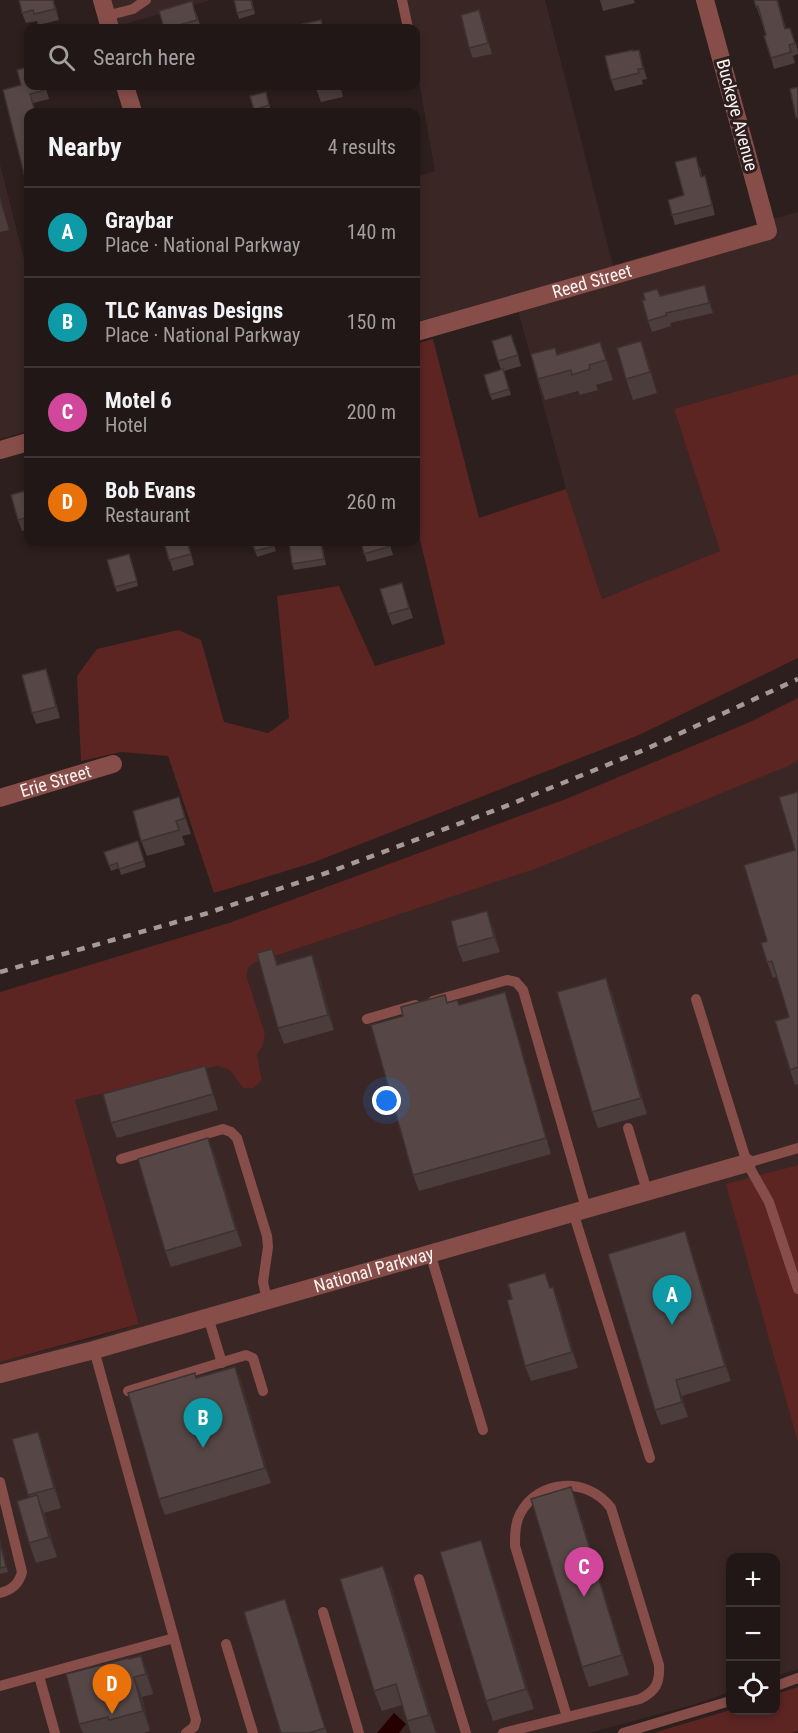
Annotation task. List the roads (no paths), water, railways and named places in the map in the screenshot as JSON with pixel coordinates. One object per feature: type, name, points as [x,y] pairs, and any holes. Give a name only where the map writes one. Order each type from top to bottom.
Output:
[{"type":"street","name":"Buckeye Avenue","points":[[705,0],[768,231]]},
{"type":"street","points":[[126,90],[132,108]]},
{"type":"street","name":"Reed Street","points":[[420,331],[768,231]]},
{"type":"street","points":[[0,450],[24,443]]},
{"type":"street","name":"Erie Street","points":[[0,798],[113,764]]},
{"type":"street","name":"National Parkway","points":[[0,1374],[94,1350],[747,1163]]},
{"type":"lane","points":[[106,15],[133,9],[147,0]]},
{"type":"lane","points":[[403,0],[407,24]]},
{"type":"lane","points":[[367,1019],[507,980],[516,982],[523,990],[579,1210],[650,1458]]},
{"type":"lane","points":[[696,999],[747,1163],[769,1202],[798,1289]]},
{"type":"lane","points":[[628,1128],[647,1191]]},
{"type":"lane","points":[[121,1159],[223,1130],[231,1132],[237,1138],[267,1236],[268,1247],[263,1282],[267,1300]]},
{"type":"lane","points":[[747,1163],[798,1149]]},
{"type":"lane","points":[[430,1253],[483,1430]]},
{"type":"lane","points":[[208,1317],[222,1363]]},
{"type":"lane","points":[[94,1350],[196,1720],[194,1727],[186,1733]]},
{"type":"lane","points":[[128,1391],[250,1356],[263,1390]]},
{"type":"lane","points":[[0,1482],[22,1572],[20,1582],[9,1591],[0,1593]]},
{"type":"lane","points":[[503,1733],[640,1699],[656,1688],[659,1678],[659,1665],[611,1508],[595,1493],[583,1487],[571,1485],[555,1487],[542,1492],[528,1503],[520,1514],[515,1530],[515,1546],[567,1717]]},
{"type":"lane","points":[[419,1579],[466,1733]]},
{"type":"lane","points":[[323,1612],[359,1733]]},
{"type":"lane","points":[[0,1686],[174,1638]]},
{"type":"lane","points":[[226,1644],[253,1733]]},
{"type":"lane","points":[[39,1676],[55,1733]]},
{"type":"lane","points":[[780,1685],[798,1678]]},
{"type":"lane","points":[[623,1733],[726,1702]]},
{"type":"railway","points":[[0,972],[208,913],[332,871],[501,808],[644,750],[798,679]]},
{"type":"place","name":"Graybar","points":[[672,1325]]},
{"type":"place","name":"TLC Kanvas Designs","points":[[203,1448]]},
{"type":"place","name":"Motel 6","points":[[584,1597]]},
{"type":"place","name":"Bob Evans","points":[[112,1714]]}]
